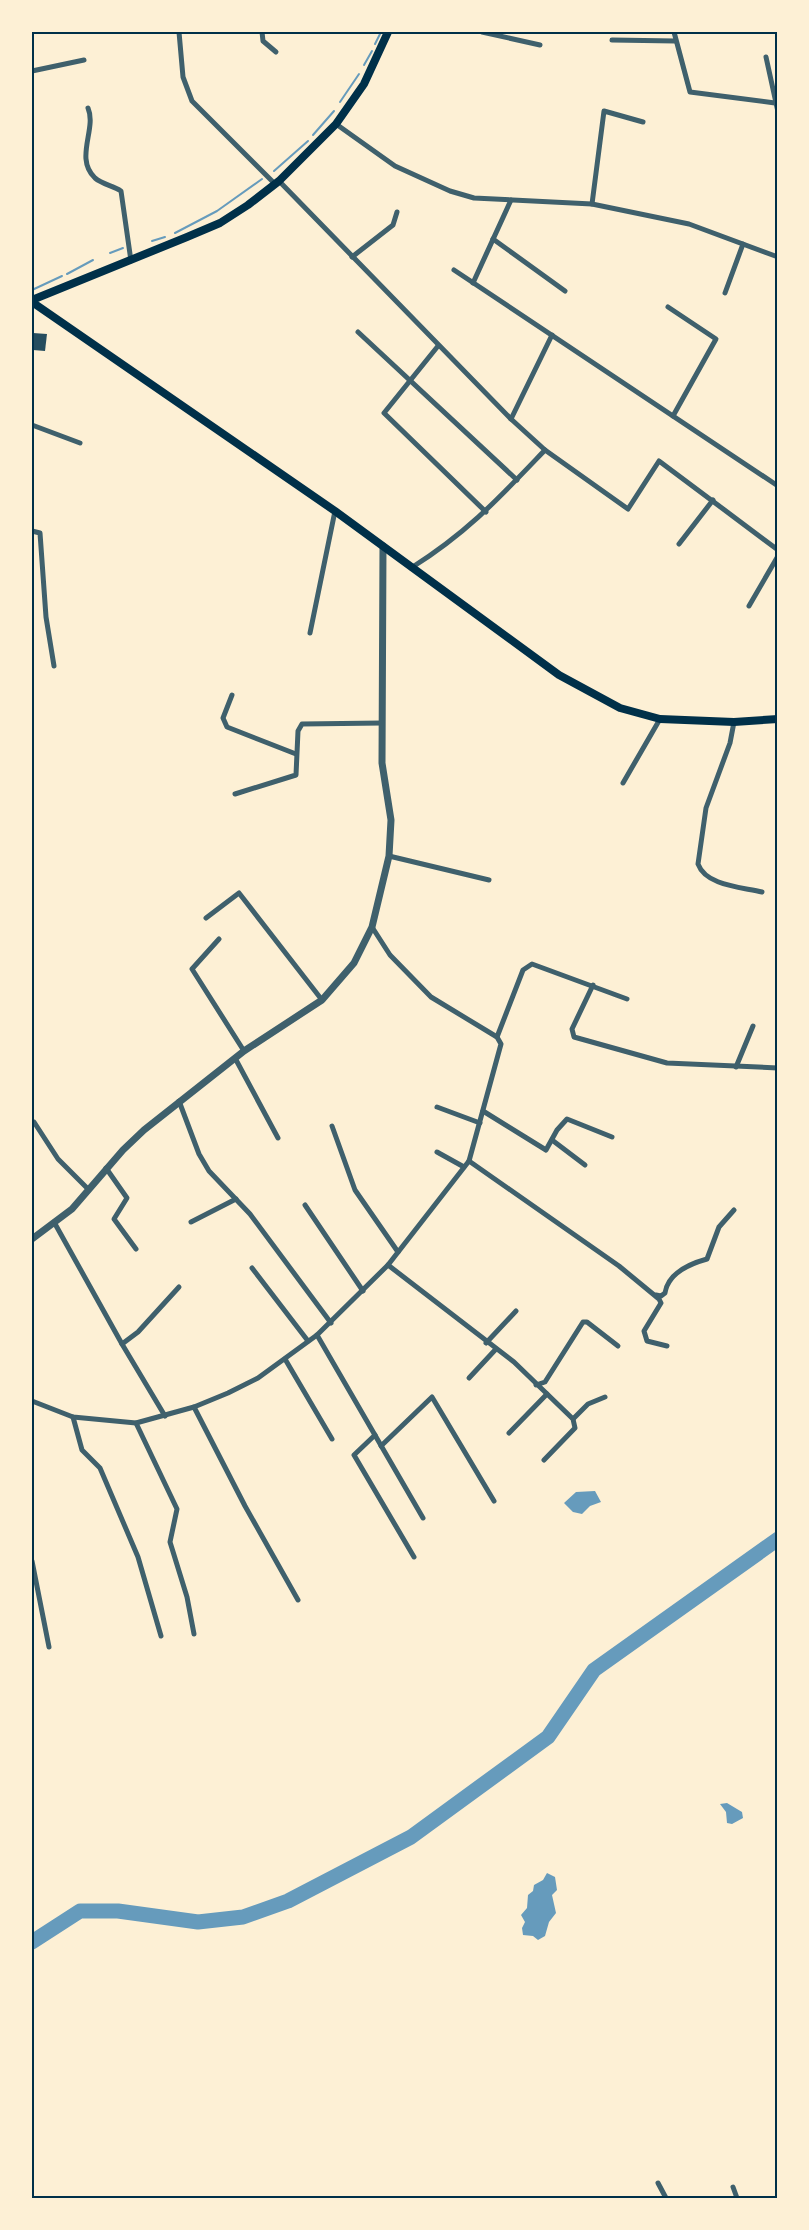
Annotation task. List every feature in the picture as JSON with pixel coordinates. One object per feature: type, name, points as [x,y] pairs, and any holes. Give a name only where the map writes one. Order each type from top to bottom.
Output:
[{"type":"main road","points":[[32,301],[220,223],[277,182],[336,124],[364,84],[388,32]]},
{"type":"main road","points":[[32,301],[335,511],[559,675],[620,708],[660,719],[734,722],[777,719]]},
{"type":"street","points":[[179,32],[183,76],[192,101],[277,182],[438,346],[545,450],[628,509],[659,461],[777,550]]},
{"type":"street","points":[[262,32],[263,41],[276,52]]},
{"type":"street","points":[[482,32],[540,45]]},
{"type":"street","points":[[674,32],[690,92],[775,103]]},
{"type":"street","points":[[612,40],[675,41]]},
{"type":"street","points":[[766,57],[777,112]]},
{"type":"street","points":[[32,71],[84,60]]},
{"type":"street","points":[[88,108],[91,119],[85,141],[88,166],[98,180],[121,191],[131,261]]},
{"type":"street","points":[[592,204],[604,111],[643,123]]},
{"type":"street","points":[[336,124],[417,179],[474,198],[592,204],[689,224],[777,257]]},
{"type":"street","points":[[473,282],[511,200]]},
{"type":"street","points":[[352,257],[393,225],[397,212]]},
{"type":"street","points":[[493,239],[566,291]]},
{"type":"street","points":[[725,293],[743,244]]},
{"type":"street","points":[[454,270],[777,486]]},
{"type":"street","points":[[668,307],[716,339],[673,416]]},
{"type":"street","points":[[358,332],[517,480]]},
{"type":"street","points":[[511,419],[552,335]]},
{"type":"street","points":[[438,346],[384,413],[486,512]]},
{"type":"street","points":[[32,425],[80,443]]},
{"type":"street","points":[[411,568],[446,545],[486,512],[545,450]]},
{"type":"street","points":[[679,544],[713,500]]},
{"type":"street","points":[[310,633],[335,511]]},
{"type":"street","points":[[32,531],[40,533],[46,617],[54,666]]},
{"type":"street","points":[[32,1239],[89,1190],[123,1150],[179,1101],[244,1051],[322,1000],[354,963],[372,927],[389,856],[391,820],[382,763],[383,546]]},
{"type":"street","points":[[749,606],[777,556]]},
{"type":"street","points":[[232,695],[223,718],[227,728],[296,754]]},
{"type":"street","points":[[623,783],[660,719]]},
{"type":"street","points":[[734,722],[730,743],[706,808],[698,864],[701,873],[710,879],[762,892]]},
{"type":"street","points":[[235,794],[296,775],[298,731],[306,723],[382,723]]},
{"type":"street","points":[[389,856],[489,879]]},
{"type":"street","points":[[206,918],[239,893],[322,1000]]},
{"type":"street","points":[[32,1401],[73,1417],[136,1423],[194,1407],[258,1378],[317,1335],[363,1291],[388,1265],[469,1161],[501,1044],[497,1037],[431,997],[390,955],[372,927]]},
{"type":"street","points":[[219,939],[192,969],[244,1051]]},
{"type":"street","points":[[497,1037],[527,966],[544,966],[627,999]]},
{"type":"street","points":[[593,985],[572,1029],[574,1037],[667,1063],[777,1068]]},
{"type":"street","points":[[736,1067],[753,1026]]},
{"type":"street","points":[[235,1058],[278,1137]]},
{"type":"street","points":[[179,1101],[199,1154],[209,1171],[250,1215],[331,1323]]},
{"type":"street","points":[[437,1107],[480,1123]]},
{"type":"street","points":[[483,1112],[546,1150],[567,1119],[612,1137]]},
{"type":"street","points":[[32,1124],[34,1122],[62,1164],[89,1190]]},
{"type":"street","points":[[332,1126],[355,1190],[398,1252]]},
{"type":"street","points":[[552,1140],[585,1166]]},
{"type":"street","points":[[436,1152],[464,1167]]},
{"type":"street","points":[[469,1161],[619,1266],[654,1295],[660,1303],[644,1331],[646,1341],[667,1346]]},
{"type":"street","points":[[106,1168],[127,1198],[114,1219],[136,1249]]},
{"type":"street","points":[[191,1222],[236,1199]]},
{"type":"street","points":[[304,1205],[363,1291]]},
{"type":"street","points":[[654,1295],[661,1296],[665,1293],[666,1284],[675,1274],[707,1259],[719,1227],[734,1210]]},
{"type":"street","points":[[54,1222],[165,1416]]},
{"type":"street","points":[[388,1265],[496,1349],[573,1419],[575,1428],[544,1460]]},
{"type":"street","points":[[252,1268],[308,1341]]},
{"type":"street","points":[[122,1344],[138,1332],[179,1287]]},
{"type":"street","points":[[486,1343],[516,1311]]},
{"type":"street","points":[[536,1384],[545,1382],[583,1322],[587,1322],[618,1346]]},
{"type":"street","points":[[317,1335],[423,1518]]},
{"type":"street","points":[[469,1378],[496,1349]]},
{"type":"street","points":[[285,1359],[332,1440]]},
{"type":"street","points":[[509,1433],[546,1394]]},
{"type":"street","points":[[381,1446],[432,1397],[494,1501]]},
{"type":"street","points":[[573,1419],[588,1404],[605,1397]]},
{"type":"street","points":[[194,1407],[245,1506],[298,1600]]},
{"type":"street","points":[[73,1417],[82,1449],[100,1468],[138,1557],[161,1636]]},
{"type":"street","points":[[136,1423],[177,1509],[170,1542],[187,1597],[194,1634]]},
{"type":"street","points":[[375,1435],[354,1455],[414,1557]]},
{"type":"street","points":[[32,1561],[48,1647]]},
{"type":"street","points":[[658,2183],[666,2199]]},
{"type":"street","points":[[733,2187],[736,2199]]},
{"type":"water","points":[[595,1491],[601,1502],[590,1506],[582,1514],[573,1512],[564,1503],[576,1492]]},
{"type":"water","points":[[727,1803],[742,1812],[743,1818],[732,1824],[727,1823],[726,1812],[720,1804]]},
{"type":"water","points":[[547,1873],[555,1877],[557,1890],[552,1895],[556,1913],[549,1922],[545,1936],[538,1940],[533,1936],[523,1935],[522,1928],[525,1922],[521,1915],[527,1908],[528,1895],[533,1891],[534,1885],[543,1880]]},
{"type":"building","points":[[33,333],[47,334],[45,351],[33,350]]},
{"type":"waterway","points":[[375,44],[381,32]]},
{"type":"waterway","points":[[364,65],[372,51]]},
{"type":"waterway","points":[[340,102],[359,74]]},
{"type":"waterway","points":[[313,135],[334,111]]},
{"type":"waterway","points":[[274,171],[308,141]]},
{"type":"waterway","points":[[175,233],[217,211],[262,179]]},
{"type":"waterway","points":[[152,241],[165,237]]},
{"type":"waterway","points":[[110,253],[123,248]]},
{"type":"waterway","points":[[67,274],[93,260]]},
{"type":"waterway","points":[[32,290],[62,276]]},
{"type":"waterway","points":[[32,1942],[80,1911],[118,1911],[198,1922],[243,1917],[288,1901],[411,1837],[548,1737],[594,1670],[778,1539]]}]
